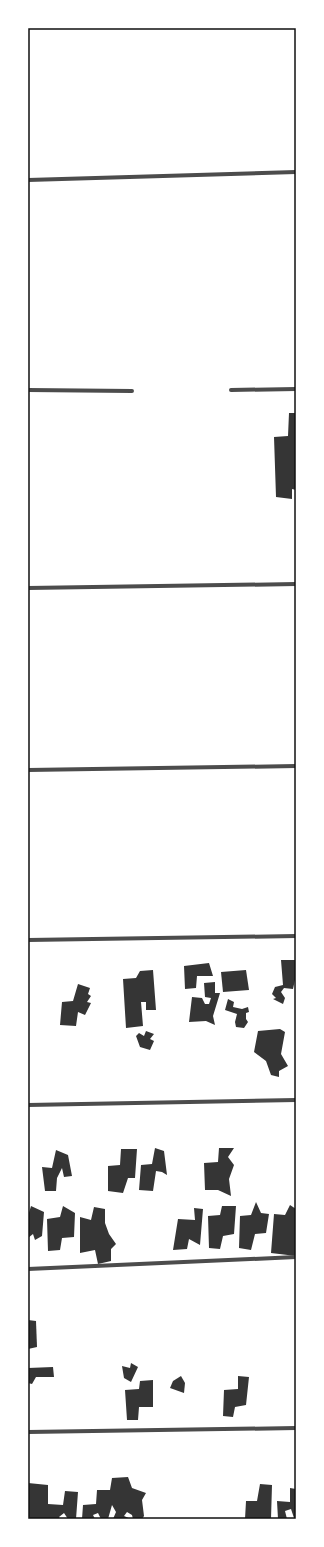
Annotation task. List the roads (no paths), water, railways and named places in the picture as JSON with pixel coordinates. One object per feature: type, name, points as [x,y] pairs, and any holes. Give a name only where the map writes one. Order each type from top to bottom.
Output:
[{"type":"street","points":[[28,180],[296,172]]},
{"type":"street","points":[[231,390],[296,389]]},
{"type":"street","points":[[28,390],[132,391]]},
{"type":"street","points":[[28,588],[296,584]]},
{"type":"street","points":[[28,770],[296,766]]},
{"type":"street","points":[[28,940],[296,936]]},
{"type":"street","points":[[28,1105],[296,1100]]},
{"type":"street","points":[[28,1269],[296,1257]]},
{"type":"street","points":[[28,1432],[296,1428]]}]
